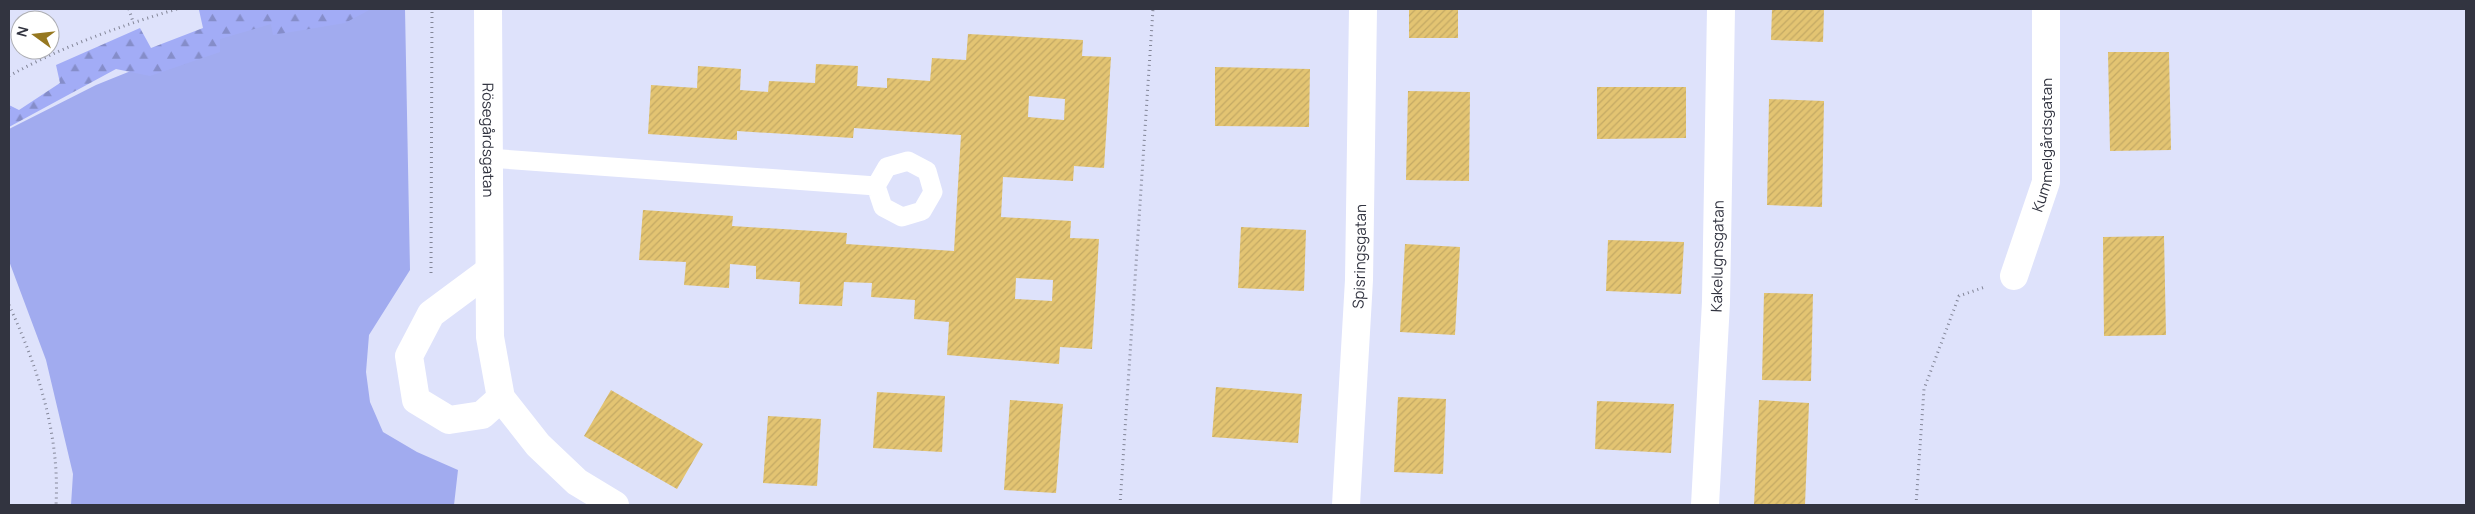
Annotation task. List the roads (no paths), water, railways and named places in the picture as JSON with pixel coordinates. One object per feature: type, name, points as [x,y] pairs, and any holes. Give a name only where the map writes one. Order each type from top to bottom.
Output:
[{"type":"street","name":"Rösegårdsgatan","points":[[488,9],[490,337],[501,398],[538,445],[577,482],[615,505]]},
{"type":"street","name":"Spisringsgatan","points":[[1346,505],[1359,280],[1363,9]]},
{"type":"street","name":"Kakelugnsgatan","points":[[1706,505],[1716,302],[1721,9]]},
{"type":"street","name":"Kummelgårdsgatan","points":[[2014,276],[2046,182],[2046,9]]},
{"type":"street","points":[[489,271],[430,314],[409,356],[416,400],[449,420],[482,415],[501,398]]},
{"type":"lane","points":[[488,158],[876,186]]}]
